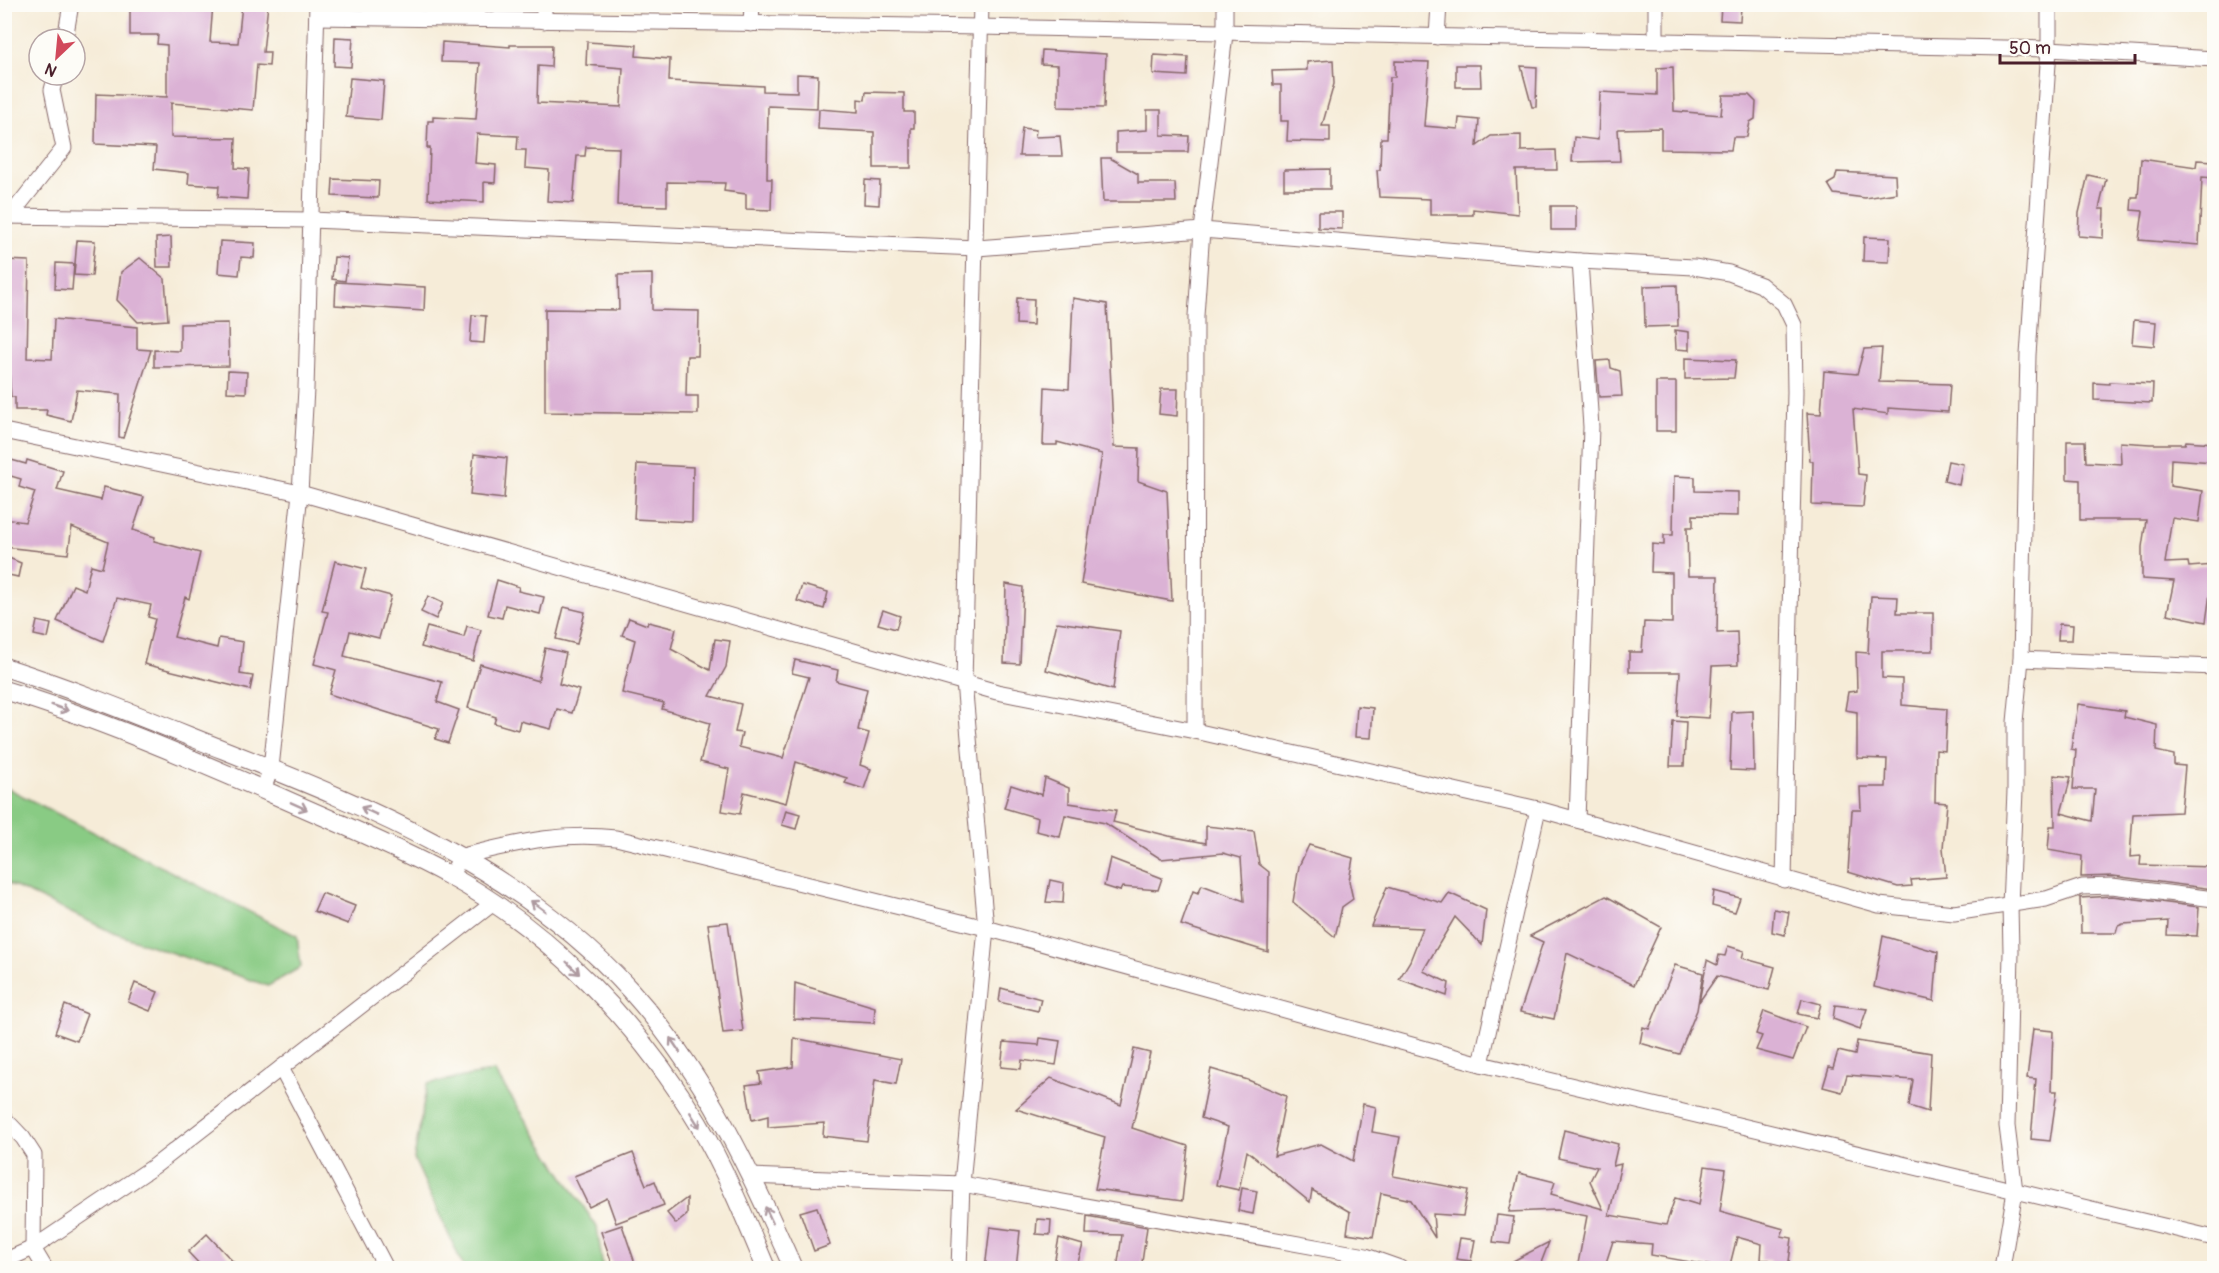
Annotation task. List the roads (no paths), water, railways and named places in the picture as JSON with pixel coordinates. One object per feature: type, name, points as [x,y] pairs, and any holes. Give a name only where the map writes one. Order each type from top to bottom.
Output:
[{"type":"street","points":[[66,27],[71,4]]},
{"type":"street","points":[[544,4],[544,21]]},
{"type":"street","points":[[752,4],[752,24]]},
{"type":"street","points":[[959,1269],[962,1184],[986,928],[964,682],[977,248],[981,4]]},
{"type":"street","points":[[1195,731],[1196,316],[1202,230],[1225,34],[1225,4]]},
{"type":"street","points":[[1437,37],[1439,4]]},
{"type":"street","points":[[1656,4],[1656,40]]},
{"type":"street","points":[[2002,1269],[2015,1191],[2007,1126],[2015,722],[2021,659],[2028,355],[2049,49],[2049,4]]},
{"type":"street","points":[[263,790],[271,768],[300,493],[317,11],[544,21],[980,27],[1225,34],[1656,40],[2049,49],[2214,59]]},
{"type":"street","points":[[7,216],[64,148],[53,87]]},
{"type":"street","points":[[7,216],[311,220],[977,248],[1202,230],[1580,261],[1694,267],[1729,273],[1761,285],[1784,304],[1794,325],[1795,392],[1784,880]]},
{"type":"street","points":[[1577,820],[1591,427],[1580,261]]},
{"type":"street","points":[[4,431],[300,493],[997,692],[1195,731],[1538,809],[1784,880],[1879,904],[1954,913],[2046,899],[2082,887],[2112,885],[2214,899]]},
{"type":"street","points":[[2021,659],[2214,667]]},
{"type":"street","points":[[4,667],[56,684],[313,785],[462,856],[508,884],[549,914],[631,990],[670,1037],[720,1113],[793,1269]]},
{"type":"street","points":[[4,690],[110,726],[263,790],[450,876],[539,938],[609,1003],[651,1053],[699,1125],[766,1269]]},
{"type":"street","points":[[1481,1064],[1538,809]]},
{"type":"street","points":[[450,876],[462,856],[550,836],[582,835],[616,838],[986,928],[1481,1064],[2214,1238]]},
{"type":"street","points":[[4,1262],[33,1248],[156,1165],[492,904]]},
{"type":"street","points":[[281,1068],[386,1269]]},
{"type":"street","points":[[4,1118],[23,1138],[34,1155],[33,1248],[45,1269]]},
{"type":"street","points":[[751,1176],[962,1184],[1366,1256],[1400,1269]]}]
